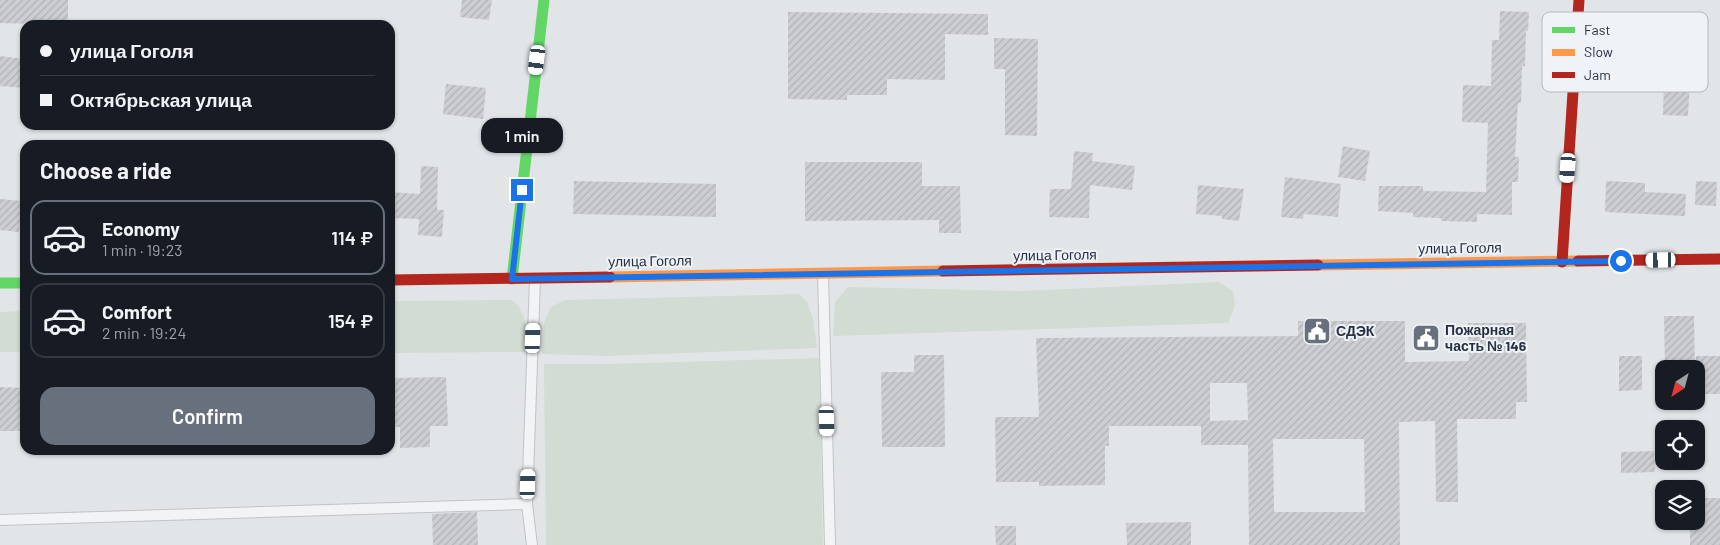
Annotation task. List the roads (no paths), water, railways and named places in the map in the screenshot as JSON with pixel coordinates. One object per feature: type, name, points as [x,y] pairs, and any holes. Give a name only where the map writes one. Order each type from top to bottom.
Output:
[{"type":"street","points":[[512,279],[544,0]]},
{"type":"street","points":[[1562,262],[1573,92]]},
{"type":"street","name":"улица Гоголя","points":[[395,280],[1720,259]]},
{"type":"street","points":[[0,283],[20,283]]},
{"type":"lane","points":[[823,273],[830,545]]},
{"type":"lane","points":[[532,545],[527,504],[536,278]]},
{"type":"lane","points":[[0,520],[527,504]]},
{"type":"place","name":"СДЭК","points":[[1317,331]]},
{"type":"place","name":"Пожарная часть № 146","points":[[1426,338]]}]
